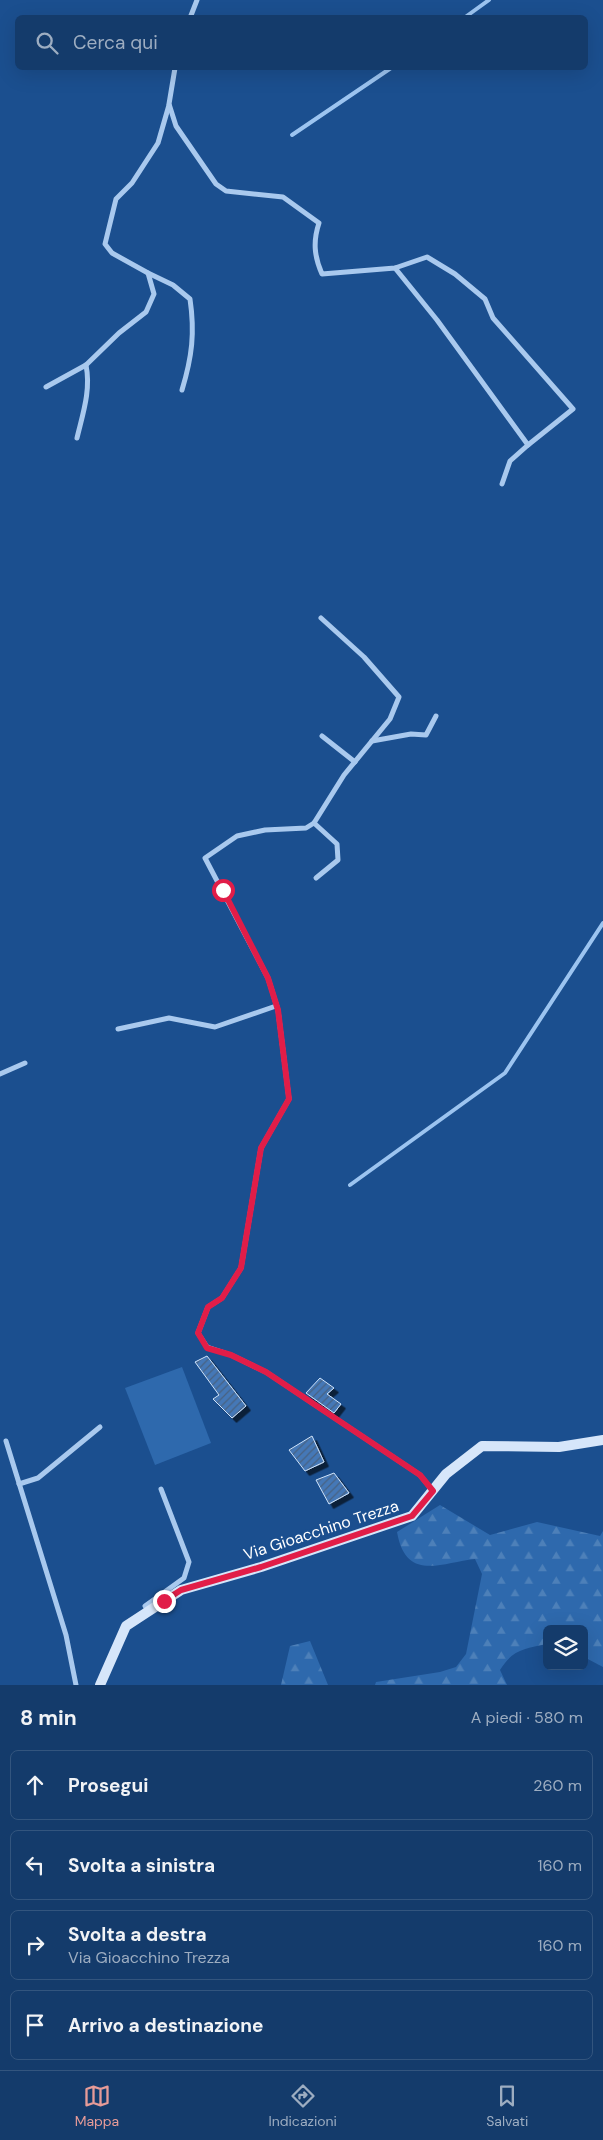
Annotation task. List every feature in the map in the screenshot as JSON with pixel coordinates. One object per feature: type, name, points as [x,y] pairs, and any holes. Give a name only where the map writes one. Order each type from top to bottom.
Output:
[{"type":"street","points":[[191,15],[197,0]]},
{"type":"street","points":[[175,70],[169,104],[158,143],[132,183],[116,199],[105,244],[112,253],[173,285],[190,299],[193,322],[192,358],[182,390]]},
{"type":"street","points":[[169,104],[176,126],[216,184],[226,192],[283,198],[319,223],[315,236],[316,252],[322,274],[395,268],[427,257],[455,274],[485,299],[493,318],[573,409],[510,461],[502,484]]},
{"type":"street","points":[[395,268],[437,320],[528,446]]},
{"type":"street","points":[[46,387],[86,365],[146,312],[154,294],[148,273]]},
{"type":"street","points":[[77,438],[87,397],[89,378],[86,365]]},
{"type":"street","points":[[321,618],[364,657],[399,697],[390,719],[354,762],[314,823],[306,828],[265,830],[237,836],[205,858],[268,978],[276,1006],[289,1099],[261,1148],[241,1268],[222,1298],[208,1307],[198,1333],[207,1348],[231,1355],[266,1372],[420,1475],[433,1491]]},
{"type":"street","points":[[372,740],[410,734],[426,735],[436,716]]},
{"type":"street","points":[[322,736],[354,762]]},
{"type":"street","points":[[314,823],[337,844],[338,860],[316,878]]},
{"type":"street","points":[[118,1028],[168,1018],[215,1027],[276,1006]]},
{"type":"street","points":[[0,1074],[25,1063]]},
{"type":"street","points":[[19,1484],[38,1478],[100,1427]]},
{"type":"street","name":"Via Gioacchino Trezza","points":[[100,1685],[126,1626],[181,1590],[261,1567],[412,1516],[446,1474],[482,1446],[559,1447],[603,1440]]},
{"type":"street","points":[[6,1441],[66,1635],[76,1685]]},
{"type":"street","name":"Via Gioacchino Trezza","points":[[148,1611],[145,1606],[184,1578],[189,1562],[161,1490]]},
{"type":"green space","points":[[182,1367],[211,1443],[155,1465],[125,1388]]},
{"type":"green space","points":[[440,1505],[490,1535],[537,1522],[600,1536],[603,1531],[603,1667],[588,1659],[588,1625],[543,1625],[543,1645],[520,1651],[510,1658],[500,1670],[507,1685],[375,1685],[376,1682],[440,1672],[456,1667],[466,1654],[482,1574],[475,1559],[426,1566],[416,1564],[408,1558],[402,1548],[397,1532]]},
{"type":"green space","points":[[310,1641],[328,1685],[281,1685],[290,1646]]},
{"type":"building","points":[[207,1356],[246,1406],[232,1418],[213,1399],[219,1395],[195,1362]]},
{"type":"building","points":[[320,1378],[334,1388],[327,1394],[341,1404],[334,1413],[306,1393]]},
{"type":"building","points":[[312,1436],[324,1462],[305,1471],[289,1450]]},
{"type":"building","points":[[334,1473],[349,1493],[329,1504],[316,1480]]},
{"type":"waterway","points":[[468,15],[489,0]]},
{"type":"waterway","points":[[292,135],[388,70]]},
{"type":"waterway","points":[[350,1185],[505,1073],[603,923]]},
{"type":"route","points":[[164,1601],[181,1590],[261,1567],[412,1516],[433,1491],[420,1475],[266,1372],[231,1355],[207,1348],[198,1333],[208,1307],[222,1298],[241,1268],[261,1148],[289,1099],[278,1010],[268,978],[223,890]]}]
